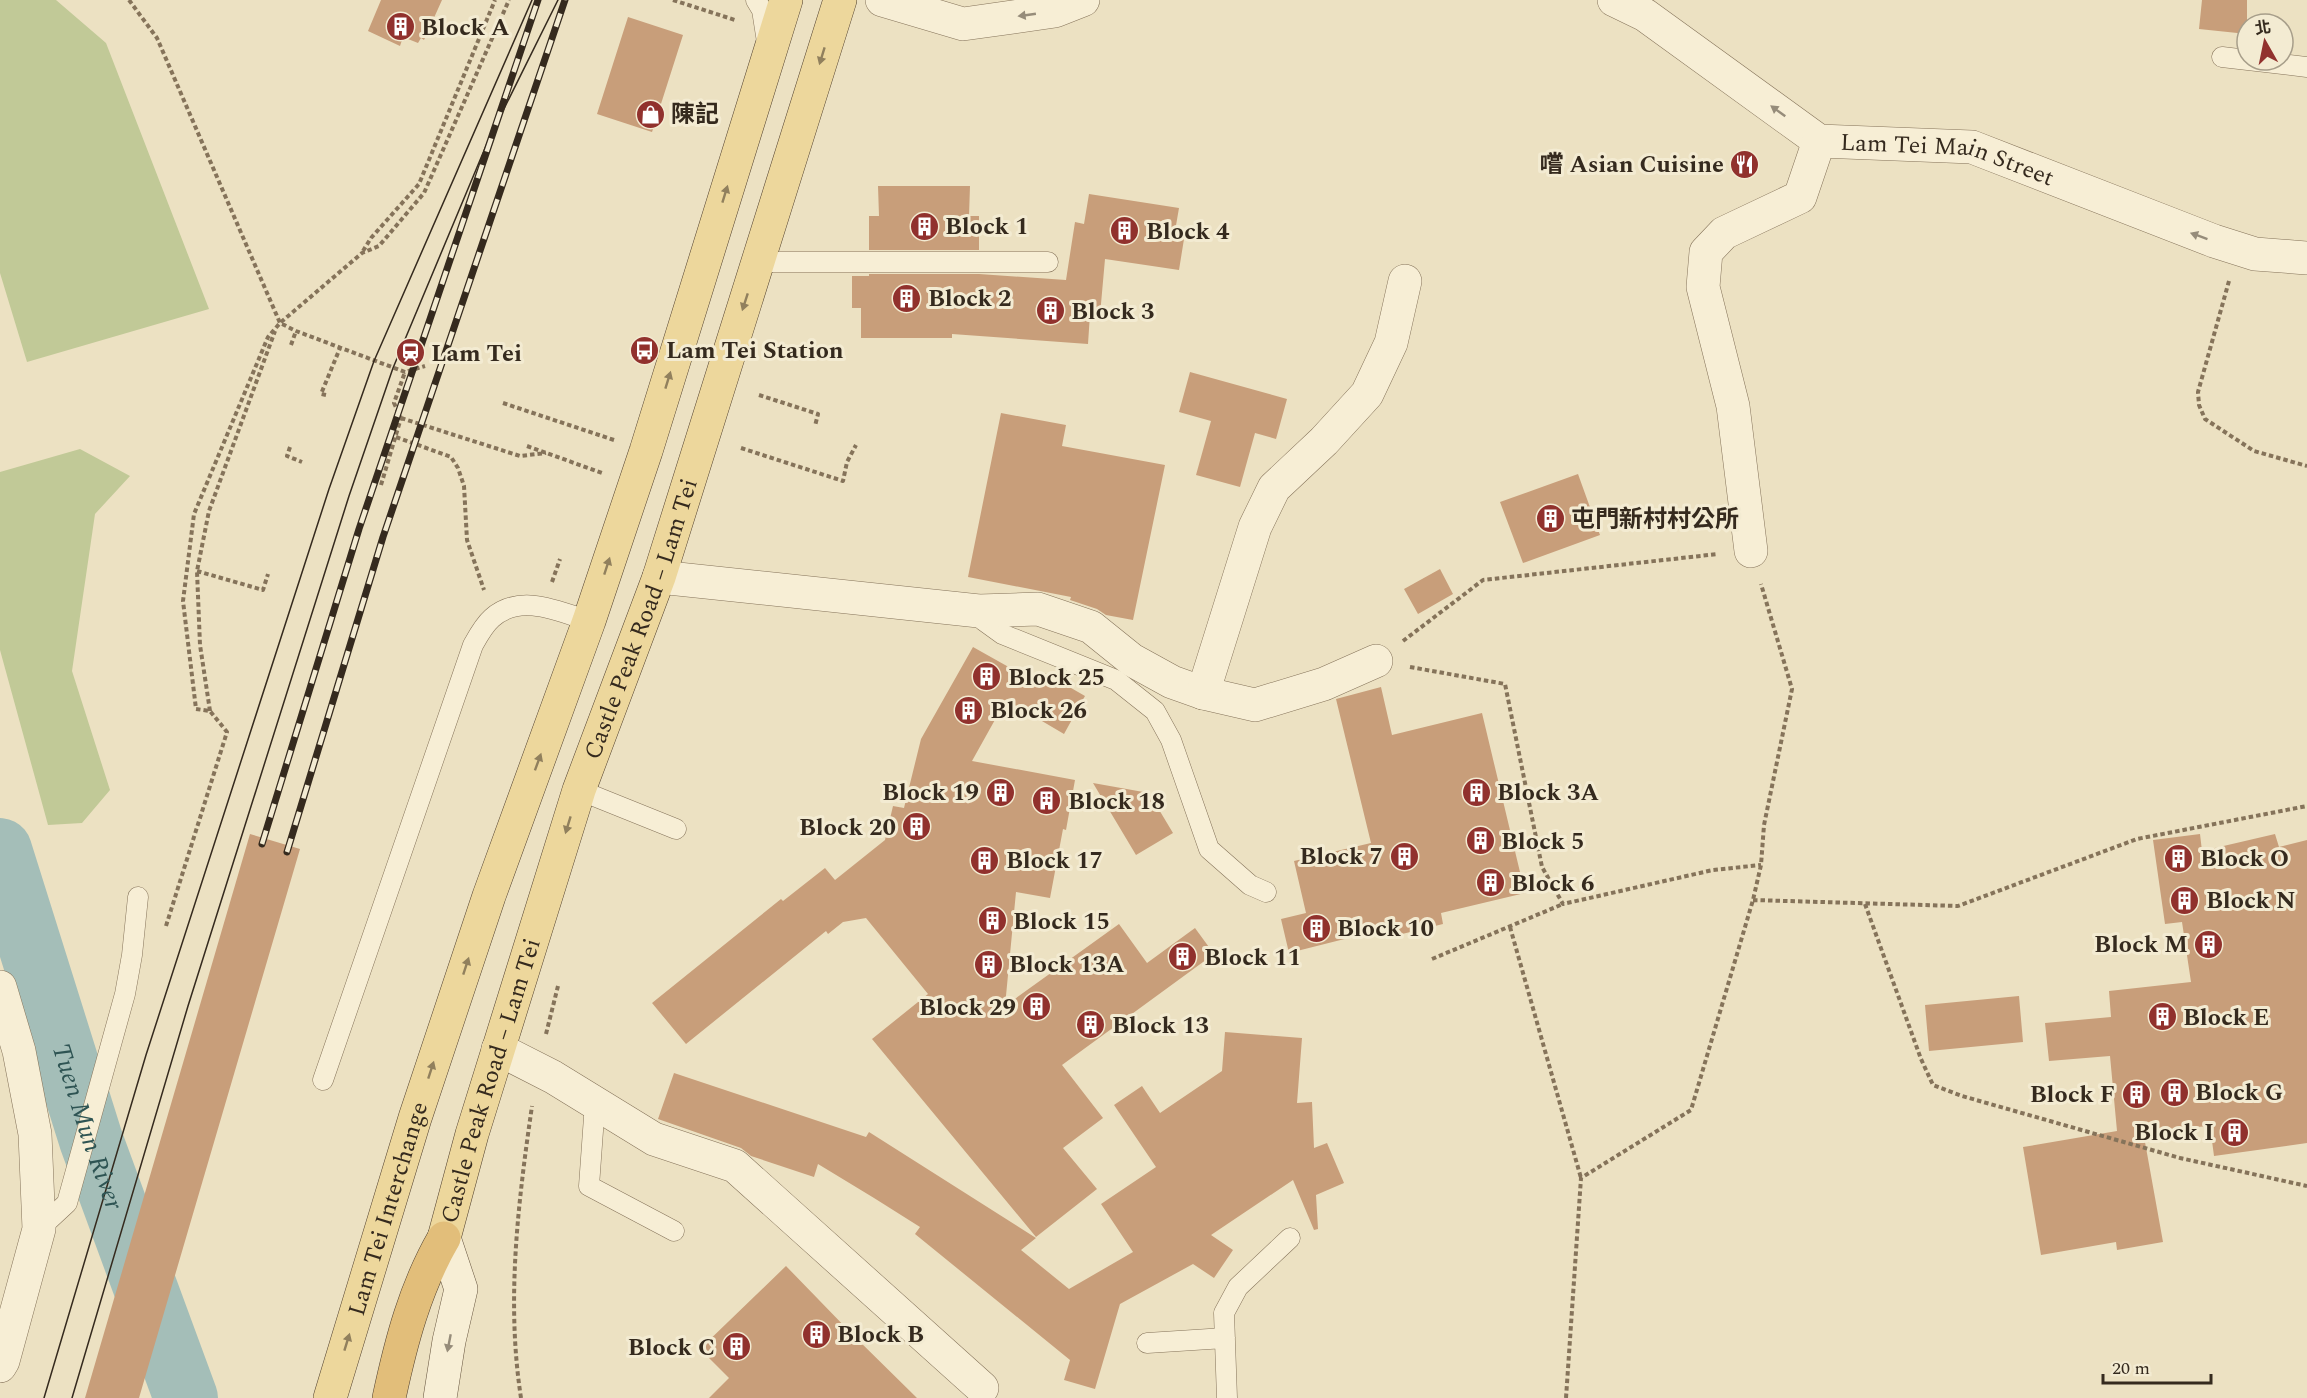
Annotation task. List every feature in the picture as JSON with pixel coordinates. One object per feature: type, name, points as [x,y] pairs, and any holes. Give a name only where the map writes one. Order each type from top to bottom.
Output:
[{"type":"highway","points":[[389,1398],[419,1288],[444,1238]]},
{"type":"main road","name":"Castle Peak Road – Lam Tei","points":[[448,1021],[493,885],[589,621],[646,451],[786,0]]},
{"type":"main road","name":"Castle Peak Road – Lam Tei","points":[[444,1238],[498,1049],[579,790],[659,577],[840,0]]},
{"type":"main road","name":"Lam Tei Interchange","points":[[330,1398],[415,1118],[448,1021]]},
{"type":"street","points":[[882,0],[963,24],[1055,11],[1083,0]]},
{"type":"street","name":"Lam Tei Main Street","points":[[1614,0],[1645,15],[1819,141],[1972,147],[2230,247],[2254,254],[2307,258]]},
{"type":"street","points":[[1751,551],[1733,406],[1703,287],[1706,252],[1724,233],[1800,197],[1819,141]]},
{"type":"street","points":[[1203,693],[1255,527],[1274,488],[1324,441],[1367,394],[1391,343],[1405,281]]},
{"type":"street","points":[[659,577],[979,611],[1038,609],[1091,627],[1132,660],[1172,682],[1203,693],[1256,705],[1324,684],[1376,661]]},
{"type":"street","points":[[0,987],[19,1050],[35,1134],[39,1229],[0,1366]]},
{"type":"street","points":[[498,1049],[553,1077],[654,1139],[735,1166],[982,1388]]},
{"type":"street","points":[[440,1398],[449,1341],[461,1289],[444,1238]]},
{"type":"lane","points":[[756,0],[762,10],[769,54]]},
{"type":"lane","points":[[2222,57],[2307,67]]},
{"type":"lane","points":[[758,262],[1048,262]]},
{"type":"lane","points":[[323,1080],[472,645],[493,617],[517,606],[545,606],[589,621]]},
{"type":"lane","points":[[979,611],[984,621],[1002,634],[1116,680],[1155,711],[1171,740],[1209,849],[1250,885],[1266,892]]},
{"type":"lane","points":[[579,790],[676,829]]},
{"type":"lane","points":[[39,1229],[68,1203],[125,994],[132,956],[138,897]]},
{"type":"lane","points":[[595,1103],[589,1186],[674,1232]]},
{"type":"lane","points":[[1227,1398],[1224,1313],[1238,1287],[1290,1238]]},
{"type":"lane","points":[[1147,1343],[1225,1338]]},
{"type":"path","points":[[129,0],[157,38],[280,323],[405,372],[425,366]]},
{"type":"path","points":[[362,253],[371,238],[419,184],[495,0]]},
{"type":"path","points":[[210,711],[196,709],[183,601],[194,514],[268,337],[280,323],[362,253],[379,246],[423,193],[508,2],[500,0]]},
{"type":"path","points":[[673,0],[741,21]]},
{"type":"path","points":[[2230,277],[2198,392],[2199,405],[2205,419],[2254,451],[2307,466]]},
{"type":"path","points":[[164,932],[227,732],[210,711],[200,645],[197,571],[209,511],[275,330]]},
{"type":"path","points":[[291,345],[296,331]]},
{"type":"path","points":[[326,395],[321,394],[340,348]]},
{"type":"path","points":[[381,485],[401,418],[394,403],[405,372]]},
{"type":"path","points":[[759,395],[818,414],[815,426]]},
{"type":"path","points":[[503,403],[646,451]]},
{"type":"path","points":[[401,418],[520,456],[546,453]]},
{"type":"path","points":[[396,436],[451,457],[458,468],[464,486],[467,540],[493,617]]},
{"type":"path","points":[[741,448],[843,482],[847,462],[856,444]]},
{"type":"path","points":[[527,446],[634,484]]},
{"type":"path","points":[[290,447],[287,456],[302,462]]},
{"type":"path","points":[[1376,661],[1483,580],[1751,551],[1792,689],[1764,825],[1761,865],[1753,900],[1691,1110],[1581,1178]]},
{"type":"path","points":[[197,571],[263,590],[268,574]]},
{"type":"path","points":[[1376,661],[1504,684],[1542,867],[1563,904]]},
{"type":"path","points":[[1753,900],[1958,906],[2137,839],[2307,806]]},
{"type":"path","points":[[1432,959],[1563,904],[1713,870],[1761,865]]},
{"type":"path","points":[[1865,903],[1920,1059],[1933,1085],[1962,1096],[2180,1158],[2307,1186]]},
{"type":"path","points":[[1510,927],[1581,1178],[1566,1398]]},
{"type":"path","points":[[521,1398],[514,1329],[514,1271],[520,1192],[537,1070],[560,976]]},
{"type":"green space","points":[[0,0],[56,0],[106,43],[209,309],[27,362],[0,273]]},
{"type":"green space","points":[[80,449],[130,476],[95,514],[72,671],[110,790],[82,823],[48,825],[0,650],[0,472]]},
{"type":"building","name":"Block A","points":[[381,0],[442,0],[424,40],[421,38],[418,43],[403,37],[400,46],[368,31]]},
{"type":"building","points":[[2202,0],[2247,0],[2247,12],[2235,12],[2235,33],[2199,29]]},
{"type":"building","points":[[628,17],[683,35],[652,132],[597,114]]},
{"type":"building","name":"Block 1","points":[[878,186],[970,186],[969,216],[979,216],[979,250],[869,250],[869,216],[879,216]]},
{"type":"building","points":[[1089,194],[1179,208],[1174,237],[1184,239],[1179,270],[1105,259],[1100,315],[1090,314],[1088,344],[952,334],[952,338],[861,338],[861,308],[852,308],[852,276],[979,274],[1066,280],[1075,222],[1084,224]]},
{"type":"building","points":[[1190,372],[1287,399],[1276,439],[1255,433],[1240,487],[1196,475],[1211,421],[1179,412]]},
{"type":"building","points":[[1001,413],[1066,425],[1062,446],[1165,465],[1133,620],[1106,615],[1097,609],[1070,600],[1071,597],[968,577]]},
{"type":"building","name":"屯門新村村公所","points":[[1578,474],[1600,535],[1523,563],[1500,502]]},
{"type":"building","points":[[1440,569],[1453,594],[1418,614],[1404,589]]},
{"type":"building","points":[[973,647],[1039,684],[1045,673],[1085,696],[1064,734],[1006,700],[972,761],[1075,780],[1050,898],[1016,892],[1005,1006],[1119,924],[1147,963],[1195,928],[1214,954],[1062,1065],[1103,1118],[1063,1148],[1097,1189],[1036,1237],[872,1039],[928,994],[866,918],[843,922],[828,934],[826,931],[686,1044],[652,1003],[781,899],[783,901],[825,868],[835,880],[885,840],[893,806],[904,808],[921,739]]},
{"type":"building","points":[[1381,687],[1392,735],[1482,713],[1525,893],[1441,913],[1443,924],[1398,935],[1396,926],[1289,953],[1281,919],[1306,913],[1294,861],[1371,843],[1336,699]]},
{"type":"building","points":[[1093,783],[1149,793],[1173,833],[1136,855]]},
{"type":"building","points":[[250,834],[300,849],[139,1398],[85,1398]]},
{"type":"building","points":[[2200,834],[2202,851],[2275,834],[2279,847],[2307,840],[2307,1143],[2214,1156],[2210,1126],[2143,1131],[2163,1242],[2117,1250],[2116,1242],[2041,1255],[2023,1147],[2117,1131],[2110,1056],[2049,1061],[2045,1023],[2111,1017],[2109,991],[2191,982],[2182,922],[2165,924],[2153,840]]},
{"type":"building","points":[[2019,996],[2023,1042],[1929,1051],[1925,1005]]},
{"type":"building","points":[[1225,1032],[1302,1038],[1297,1103],[1312,1102],[1314,1148],[1327,1143],[1344,1183],[1316,1195],[1318,1229],[1314,1230],[1293,1180],[1211,1235],[1233,1250],[1214,1278],[1193,1264],[1120,1304],[1095,1389],[1064,1380],[1070,1360],[915,1234],[920,1227],[874,1198],[818,1164],[814,1177],[751,1156],[741,1148],[658,1119],[674,1073],[866,1137],[869,1132],[1036,1238],[1021,1250],[1069,1289],[1133,1252],[1101,1204],[1156,1167],[1114,1105],[1142,1086],[1160,1113],[1222,1071]]},
{"type":"building","points":[[786,1266],[917,1398],[709,1398],[729,1378],[700,1349]]},
{"type":"waterway","name":"Tuen Mun River","points":[[0,850],[91,1140],[186,1398]]},
{"type":"tram line","points":[[44,1398],[146,1055],[329,489],[374,361],[532,0]]},
{"type":"tram line","points":[[72,1398],[188,1006],[349,496],[393,368],[488,141],[558,0]]},
{"type":"railway","points":[[262,844],[359,529],[538,0]]},
{"type":"railway","points":[[287,852],[383,537],[565,0]]},
{"type":"place","name":"Block A","points":[[400,27]]},
{"type":"place","name":"陳記","points":[[650,114]]},
{"type":"place","name":"嚐 Asian Cuisine","points":[[1745,164]]},
{"type":"place","name":"Block 1","points":[[924,226]]},
{"type":"place","name":"Block 4","points":[[1125,231]]},
{"type":"place","name":"Block 2","points":[[907,298]]},
{"type":"place","name":"Block 3","points":[[1050,311]]},
{"type":"place","name":"Lam Tei Station","points":[[645,350]]},
{"type":"place","name":"Lam Tei","points":[[410,353]]},
{"type":"place","name":"屯門新村村公所","points":[[1550,519]]},
{"type":"place","name":"Block 25","points":[[987,677]]},
{"type":"place","name":"Block 26","points":[[969,710]]},
{"type":"place","name":"Block 19","points":[[1000,792]]},
{"type":"place","name":"Block 3A","points":[[1476,792]]},
{"type":"place","name":"Block 18","points":[[1047,801]]},
{"type":"place","name":"Block 20","points":[[917,827]]},
{"type":"place","name":"Block 5","points":[[1480,841]]},
{"type":"place","name":"Block 7","points":[[1404,856]]},
{"type":"place","name":"Block O","points":[[2179,858]]},
{"type":"place","name":"Block 17","points":[[985,860]]},
{"type":"place","name":"Block 6","points":[[1490,883]]},
{"type":"place","name":"Block N","points":[[2185,900]]},
{"type":"place","name":"Block 15","points":[[992,921]]},
{"type":"place","name":"Block 10","points":[[1316,928]]},
{"type":"place","name":"Block M","points":[[2209,944]]},
{"type":"place","name":"Block 11","points":[[1183,957]]},
{"type":"place","name":"Block 13A","points":[[988,964]]},
{"type":"place","name":"Block 29","points":[[1037,1007]]},
{"type":"place","name":"Block E","points":[[2162,1017]]},
{"type":"place","name":"Block 13","points":[[1091,1025]]},
{"type":"place","name":"Block G","points":[[2174,1092]]},
{"type":"place","name":"Block F","points":[[2136,1094]]},
{"type":"place","name":"Block I","points":[[2235,1132]]},
{"type":"place","name":"Block B","points":[[816,1334]]},
{"type":"place","name":"Block C","points":[[736,1347]]}]
